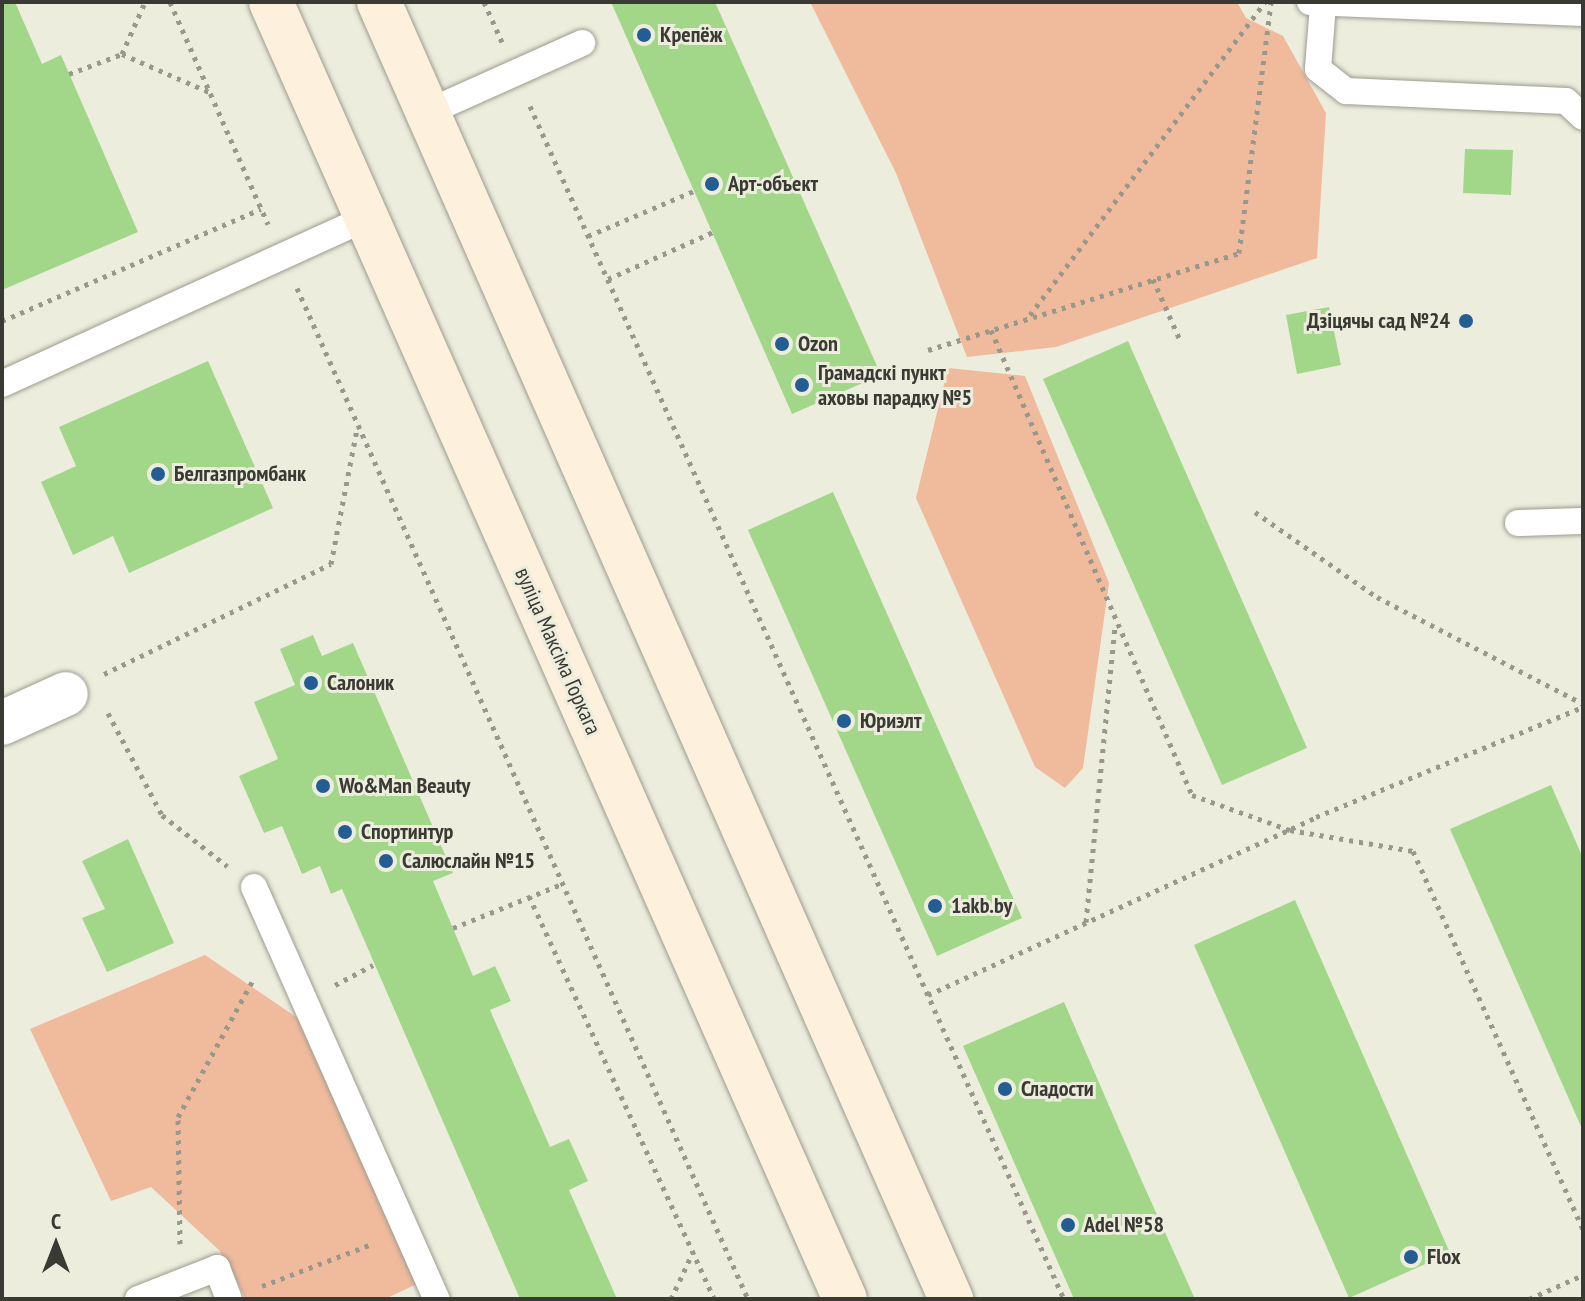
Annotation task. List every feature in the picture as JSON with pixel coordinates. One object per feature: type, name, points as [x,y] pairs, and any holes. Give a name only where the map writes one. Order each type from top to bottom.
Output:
[{"type":"main road","name":"вуліца Максіма Горкага","points":[[271,2],[845,1299]]},
{"type":"main road","points":[[379,2],[951,1299]]},
{"type":"street","points":[[2,723],[84,699]]},
{"type":"lane","points":[[1583,13],[1317,4],[1318,69],[1346,91],[1566,101],[1583,117]]},
{"type":"lane","points":[[428,112],[582,43]]},
{"type":"lane","points":[[2,384],[367,218]]},
{"type":"lane","points":[[1518,523],[1583,521]]},
{"type":"lane","points":[[254,887],[437,1299]]},
{"type":"lane","points":[[138,1299],[217,1268],[229,1299]]},
{"type":"path","points":[[122,54],[145,2]]},
{"type":"path","points":[[170,2],[357,428],[748,1299]]},
{"type":"path","points":[[484,2],[1064,1299]]},
{"type":"path","points":[[928,350],[1239,253],[1268,2]]},
{"type":"path","points":[[1029,317],[1268,2]]},
{"type":"path","points":[[69,74],[122,54],[210,93]]},
{"type":"path","points":[[588,236],[694,191]]},
{"type":"path","points":[[2,321],[261,209]]},
{"type":"path","points":[[608,279],[713,232]]},
{"type":"path","points":[[1153,279],[1180,340]]},
{"type":"path","points":[[991,330],[1192,795],[1290,830],[1413,851],[1583,1230]]},
{"type":"path","points":[[254,887],[162,815],[84,699],[331,564],[357,428]]},
{"type":"path","points":[[1255,512],[1377,597],[1583,706]]},
{"type":"path","points":[[1086,923],[1116,624]]},
{"type":"path","points":[[928,995],[1290,830],[1583,706]]},
{"type":"path","points":[[453,928],[562,884]]},
{"type":"path","points":[[529,896],[714,1299]]},
{"type":"path","points":[[186,1280],[181,1264],[178,1117],[253,982],[268,918]]},
{"type":"path","points":[[259,1288],[407,1231]]},
{"type":"path","points":[[671,1299],[693,1252]]},
{"type":"path","points":[[1529,1299],[1583,1275]]},
{"type":"shaded area","points":[[810,2],[1237,2],[1246,18],[1283,36],[1326,113],[1317,258],[1056,347],[967,357],[896,173]]},
{"type":"shaded area","points":[[948,368],[1025,376],[1109,583],[1083,768],[1065,788],[1035,767],[916,498]]},
{"type":"shaded area","points":[[205,955],[299,1019],[419,1283],[385,1299],[246,1299],[219,1250],[151,1187],[111,1201],[30,1029]]},
{"type":"building","points":[[2,2],[15,2],[42,64],[61,55],[138,232],[2,290]]},
{"type":"building","points":[[611,2],[715,2],[881,375],[792,414]]},
{"type":"building","points":[[1465,149],[1513,150],[1511,195],[1463,193]]},
{"type":"building","points":[[1329,307],[1341,365],[1297,374],[1286,315]]},
{"type":"building","points":[[1128,341],[1307,748],[1222,785],[1043,379]]},
{"type":"building","name":"Белгазпромбанк","points":[[208,361],[273,508],[129,573],[113,536],[73,555],[41,482],[76,466],[59,427]]},
{"type":"building","points":[[833,492],[1022,918],[937,956],[748,530]]},
{"type":"building","points":[[313,635],[322,656],[353,643],[453,873],[433,881],[473,976],[495,966],[511,1001],[490,1010],[550,1147],[569,1139],[588,1181],[569,1190],[617,1299],[520,1299],[342,889],[331,894],[320,866],[302,874],[282,826],[264,833],[239,776],[278,759],[254,702],[295,685],[280,649]]},
{"type":"building","points":[[1551,785],[1583,858],[1583,1131],[1450,829]]},
{"type":"building","points":[[128,839],[174,943],[107,972],[82,918],[105,909],[82,861]]},
{"type":"building","points":[[1295,900],[1450,1253],[1349,1298],[1194,945]]},
{"type":"building","points":[[1064,1002],[1195,1299],[1074,1299],[963,1046]]},
{"type":"place","name":"Крепёж","points":[[644,35]]},
{"type":"place","name":"Арт-объект","points":[[712,184]]},
{"type":"place","name":"Дзіцячы сад №24","points":[[1466,321]]},
{"type":"place","name":"Ozon","points":[[782,344]]},
{"type":"place","name":"Грамадскі пункт аховы парадку №5","points":[[802,385]]},
{"type":"place","name":"Белгазпромбанк","points":[[158,474]]},
{"type":"place","name":"Салоник","points":[[311,683]]},
{"type":"place","name":"Юриэлт","points":[[844,721]]},
{"type":"place","name":"Wo&Man Beauty","points":[[323,786]]},
{"type":"place","name":"Спортинтур","points":[[345,832]]},
{"type":"place","name":"Салюслайн №15","points":[[386,861]]},
{"type":"place","name":"1akb.by","points":[[935,906]]},
{"type":"place","name":"Сладости","points":[[1005,1089]]},
{"type":"place","name":"Adel №58","points":[[1068,1225]]},
{"type":"place","name":"Flox","points":[[1411,1257]]}]
